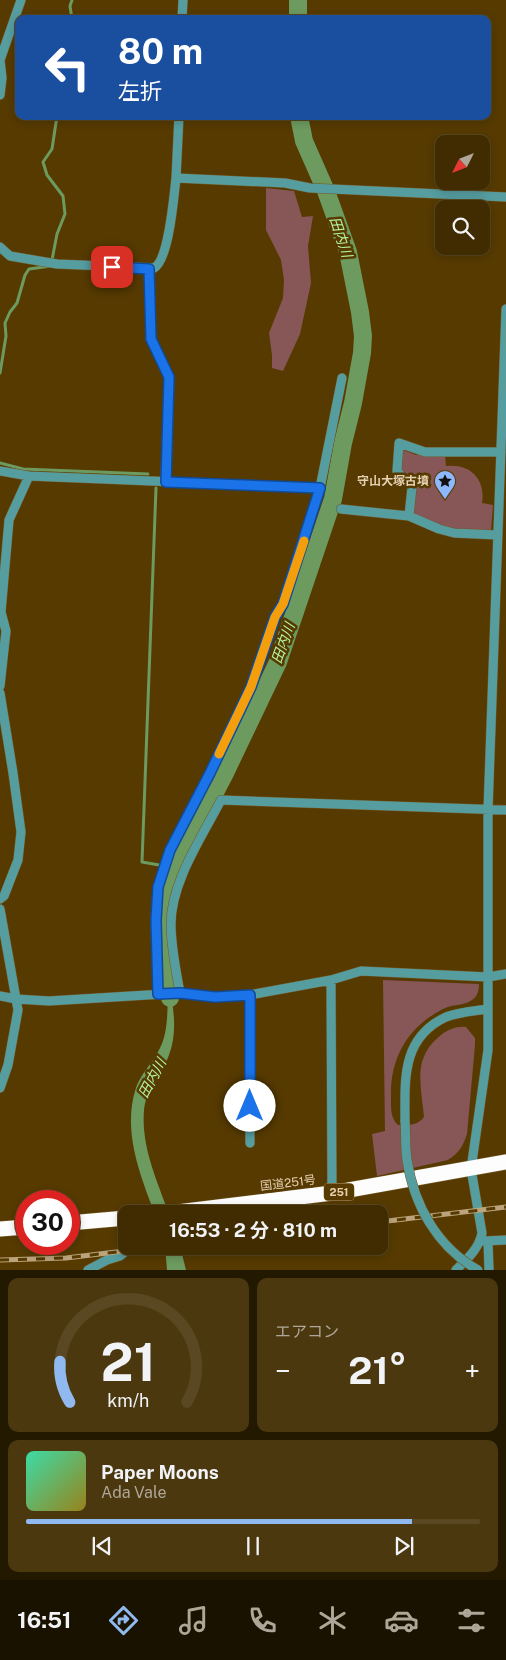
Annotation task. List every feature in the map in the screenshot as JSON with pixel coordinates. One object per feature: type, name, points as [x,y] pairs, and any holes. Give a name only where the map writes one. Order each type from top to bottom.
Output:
[{"type":"highway","name":"国道251号","points":[[232,1205],[332,1193],[506,1162]]},
{"type":"highway","points":[[80,1222],[118,1219]]},
{"type":"highway","points":[[0,1229],[15,1228]]},
{"type":"street","points":[[16,15],[21,0]]},
{"type":"street","points":[[182,15],[183,0]]},
{"type":"street","points":[[0,95],[2,78],[0,60],[15,17]]},
{"type":"street","points":[[0,246],[10,256],[57,264],[149,269],[158,266],[161,262],[170,226],[176,178],[179,120]]},
{"type":"street","points":[[176,178],[284,183],[310,188],[506,197]]},
{"type":"street","points":[[149,269],[151,339],[169,377],[166,482]]},
{"type":"street","points":[[489,1270],[471,1169],[488,1050],[488,810],[498,535],[503,500],[501,452],[506,309]]},
{"type":"street","points":[[160,993],[156,920],[158,887],[170,850],[210,773],[251,687],[275,617],[283,604],[320,488],[342,378]]},
{"type":"street","points":[[410,516],[412,488],[397,471],[398,442],[425,452],[501,452]]},
{"type":"street","points":[[0,471],[29,476],[320,488]]},
{"type":"street","points":[[0,686],[6,631],[1,612],[9,520],[29,476]]},
{"type":"street","points":[[341,509],[410,516],[439,529],[454,533],[498,535]]},
{"type":"street","points":[[0,693],[21,832],[18,860],[4,896],[0,899]]},
{"type":"street","points":[[178,993],[171,922],[176,896],[181,874],[221,800],[506,810]]},
{"type":"street","points":[[0,909],[18,1010],[8,1066],[0,1088]]},
{"type":"street","points":[[0,996],[48,1001],[160,993],[215,997],[250,995],[331,980],[361,971],[488,977],[506,974]]},
{"type":"street","points":[[331,980],[332,1193]]},
{"type":"street","points":[[250,995],[250,1143]]},
{"type":"street","points":[[478,1270],[453,1252],[439,1236],[426,1219],[417,1200],[407,1158],[405,1077],[408,1060],[423,1035],[434,1025],[446,1017],[488,1010]]},
{"type":"street","points":[[456,1270],[484,1241],[506,1240]]},
{"type":"street","points":[[89,1270],[121,1255]]},
{"type":"shaded area","points":[[266,188],[294,191],[302,217],[313,216],[308,246],[311,283],[300,334],[283,371],[272,368],[269,333],[283,298],[284,280],[281,260],[266,230]]},
{"type":"shaded area","points":[[401,449],[416,455],[445,455],[446,466],[462,467],[474,474],[479,480],[483,494],[482,503],[493,505],[491,531],[455,530],[439,527],[412,514],[414,486],[400,470]]},
{"type":"shaded area","points":[[383,980],[479,984],[479,986],[477,995],[472,1000],[443,1009],[420,1024],[404,1044],[398,1056],[392,1082],[391,1108],[395,1122],[398,1125],[406,1125],[419,1122],[424,1117],[420,1083],[422,1062],[426,1053],[432,1044],[444,1033],[456,1028],[466,1027],[475,1038],[475,1045],[467,1134],[462,1146],[448,1160],[377,1176],[372,1134],[385,1131]]},
{"type":"water","points":[[168,975],[174,1015],[174,1035],[169,1055],[151,1088],[144,1110],[147,1150],[166,1205],[152,1205],[139,1169],[132,1138],[132,1106],[137,1085],[163,1040],[167,1022]]},
{"type":"water","points":[[166,1255],[182,1255],[186,1270],[167,1270]]},
{"type":"waterway","points":[[71,15],[70,6],[72,0]]},
{"type":"waterway","name":"田内川","points":[[298,0],[298,15]]},
{"type":"waterway","points":[[52,260],[57,234],[65,214],[63,196],[47,175],[43,162],[52,149],[56,120]]},
{"type":"waterway","name":"田内川","points":[[170,998],[164,922],[176,867],[225,773],[278,662],[333,499],[362,353],[363,336],[360,312],[348,252],[326,191],[304,141],[300,120]]},
{"type":"waterway","points":[[0,373],[6,336],[5,323],[17,303],[25,275],[29,269],[51,266]]},
{"type":"waterway","points":[[0,463],[23,469],[148,474]]},
{"type":"waterway","points":[[156,488],[142,862],[159,865]]},
{"type":"waterway","name":"田内川","points":[[170,866],[176,867]]},
{"type":"railway","points":[[388,1221],[506,1207]]},
{"type":"railway","points":[[0,1260],[66,1258],[118,1252]]},
{"type":"slow traffic","points":[[219,754],[251,687],[275,617],[283,604],[304,541]]},
{"type":"place","name":"守山大塚古墳","points":[[445,500]]},
{"type":"route","points":[[112,267],[149,269],[151,339],[169,377],[166,482],[320,488],[283,604],[275,617],[251,687],[210,773],[170,850],[158,887],[156,920],[158,994],[180,993],[215,997],[250,995],[250,1106]]}]
